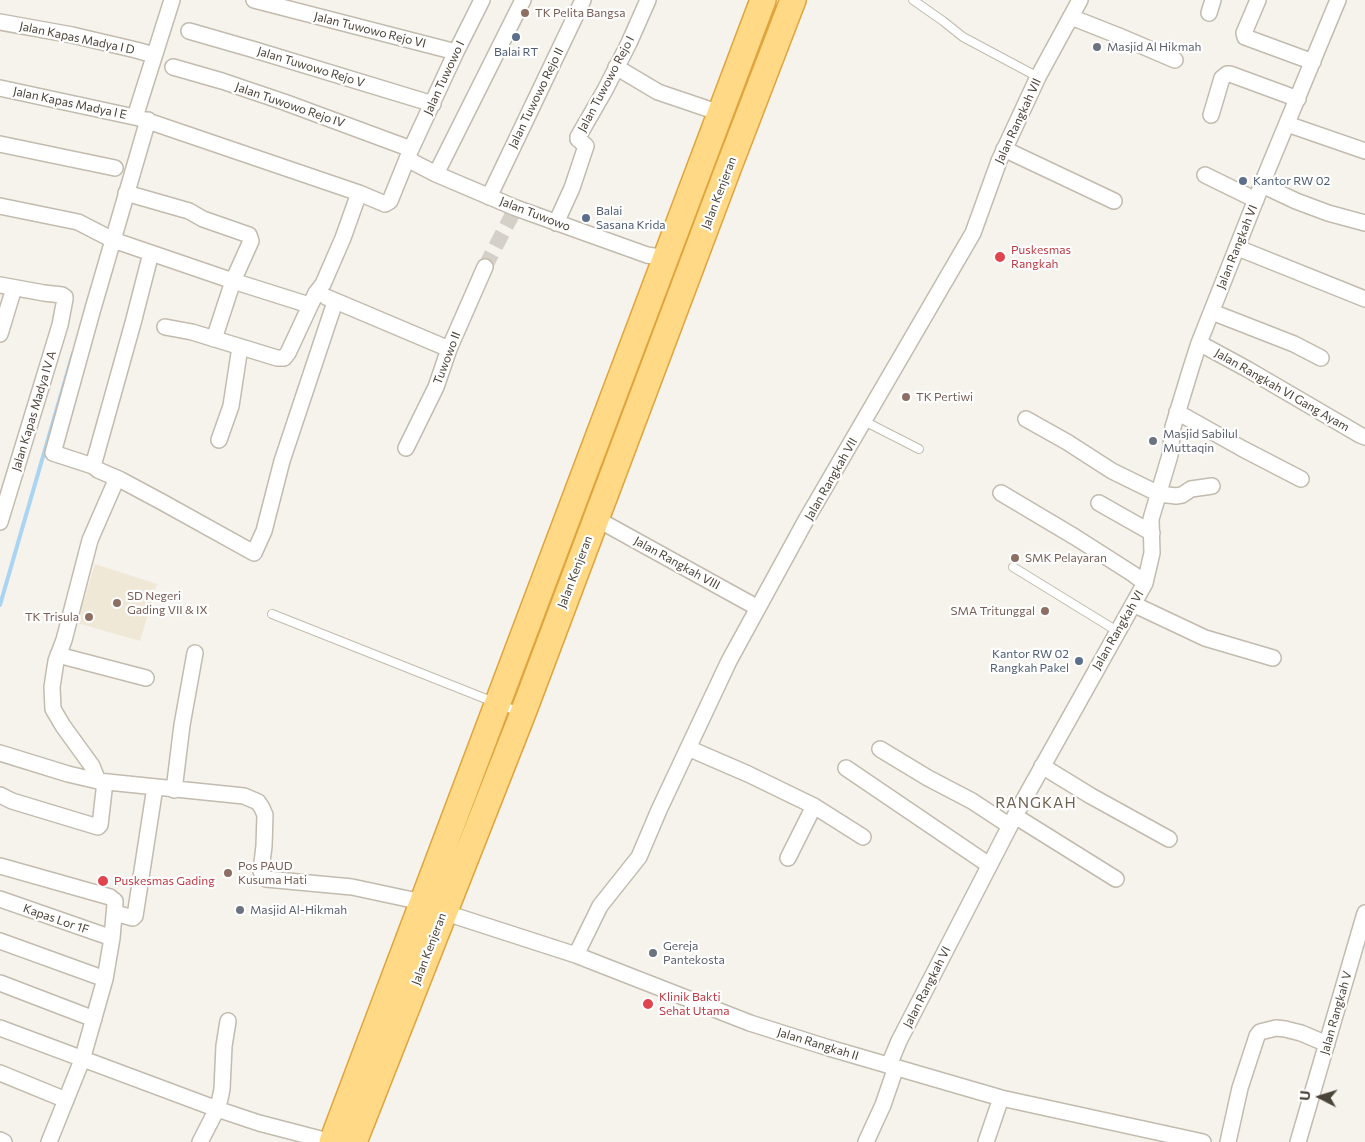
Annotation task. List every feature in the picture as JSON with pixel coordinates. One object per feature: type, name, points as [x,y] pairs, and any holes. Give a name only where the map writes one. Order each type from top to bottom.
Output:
[{"type":"highway","name":"Jalan Kenjeran","points":[[354,1142],[433,907],[498,704],[763,0]]},
{"type":"highway","name":"Jalan Kenjeran","points":[[332,1142],[433,907],[523,713],[595,518],[793,0]]},
{"type":"street","points":[[172,0],[154,55],[126,193],[108,237],[53,454],[93,466],[254,553],[264,531],[282,461],[335,302]]},
{"type":"street","name":"Jalan Tuwowo Rejo VI","points":[[254,0],[456,52]]},
{"type":"street","name":"Jalan Tuwowo I","points":[[359,193],[383,204],[390,201],[408,152],[433,104],[480,0]]},
{"type":"street","points":[[436,174],[522,0]]},
{"type":"street","name":"Jalan Tuwowo Rejo II","points":[[489,197],[583,0]]},
{"type":"street","name":"Jalan Tuwowo Rejo I","points":[[556,222],[572,188],[586,146],[578,140],[578,137],[616,67],[648,0]]},
{"type":"street","name":"Jalan Rangkah VII","points":[[576,955],[600,906],[639,857],[729,661],[806,520],[974,234],[1004,149],[1038,77],[1080,0]]},
{"type":"street","points":[[1258,0],[1244,33],[1245,37],[1313,62]]},
{"type":"street","name":"Jalan Rangkah VI","points":[[866,1142],[883,1105],[899,1040],[1012,821],[1145,583],[1152,553],[1151,519],[1170,455],[1173,427],[1177,412],[1199,343],[1338,0]]},
{"type":"street","points":[[1071,17],[1175,60]]},
{"type":"street","name":"Jalan Kapas Madya I D","points":[[0,22],[154,55]]},
{"type":"street","name":"Jalan Tuwowo Rejo V","points":[[189,31],[433,104]]},
{"type":"street","points":[[616,67],[658,92],[720,113]]},
{"type":"street","name":"Jalan Tuwowo Rejo IV","points":[[174,68],[222,81],[284,102],[408,152]]},
{"type":"street","points":[[1211,115],[1222,78],[1227,74],[1298,99]]},
{"type":"street","name":"Jalan Kapas Madya I E","points":[[0,88],[142,118],[359,193]]},
{"type":"street","points":[[1287,124],[1365,150]]},
{"type":"street","points":[[0,144],[115,168]]},
{"type":"street","points":[[1004,149],[1114,201]]},
{"type":"street","name":"Jalan Tuwowo","points":[[408,152],[436,174],[489,197],[514,212],[556,222],[647,255],[666,258]]},
{"type":"street","points":[[1205,175],[1256,200]]},
{"type":"street","points":[[1262,185],[1328,213],[1365,223]]},
{"type":"street","points":[[126,193],[189,211],[202,219],[249,235],[251,241],[233,281],[214,339]]},
{"type":"street","points":[[165,326],[192,332],[277,358],[284,358],[332,265],[359,193]]},
{"type":"street","points":[[0,206],[78,222],[108,237],[233,281],[335,302],[449,349]]},
{"type":"street","points":[[1238,248],[1365,299]]},
{"type":"street","points":[[93,466],[152,253]]},
{"type":"street","name":"Tuwowo II","points":[[406,448],[436,387],[449,349],[485,267]]},
{"type":"street","points":[[0,334],[7,286]]},
{"type":"street","name":"Jalan Kapas Madya IV A","points":[[0,522],[60,325],[65,299],[62,294],[44,294],[7,286]]},
{"type":"street","points":[[1212,312],[1294,344],[1321,358]]},
{"type":"street","name":"Jalan Rangkah VI Gang Ayam","points":[[1199,343],[1247,368],[1365,437]]},
{"type":"street","points":[[219,440],[231,406],[240,347]]},
{"type":"street","points":[[1177,412],[1242,449],[1301,479]]},
{"type":"street","points":[[1026,419],[1067,442],[1112,471],[1158,494],[1176,496],[1182,495],[1191,489],[1212,486]]},
{"type":"street","points":[[0,795],[12,801],[100,825],[102,782],[62,726],[53,708],[52,687],[56,661],[75,601],[90,540],[117,478]]},
{"type":"street","points":[[1001,494],[1075,537],[1145,583]]},
{"type":"street","points":[[1099,503],[1152,533]]},
{"type":"street","name":"Jalan Rangkah VIII","points":[[595,518],[758,608]]},
{"type":"street","points":[[1133,604],[1205,638],[1273,658]]},
{"type":"street","points":[[0,753],[68,774],[102,782],[174,790],[182,725],[195,653]]},
{"type":"street","points":[[58,655],[146,678]]},
{"type":"street","points":[[688,748],[814,806],[863,837]]},
{"type":"street","points":[[880,749],[928,778],[1116,878]]},
{"type":"street","points":[[1042,766],[1091,796],[1169,838]]},
{"type":"street","points":[[846,768],[989,865]]},
{"type":"street","points":[[115,913],[132,918],[135,916],[155,787]]},
{"type":"street","name":"Jalan Rangkah II","points":[[174,790],[244,796],[258,802],[265,815],[264,846],[260,871],[266,879],[352,887],[433,907],[576,955],[750,1023],[1001,1098],[1203,1142]]},
{"type":"street","points":[[788,858],[814,806]]},
{"type":"street","points":[[0,866],[110,897],[115,902],[112,938],[105,979],[82,1060],[49,1142]]},
{"type":"street","name":"Kapas Lor 1F","points":[[0,899],[112,938]]},
{"type":"street","name":"Jalan Rangkah V","points":[[1298,1142],[1365,914]]},
{"type":"street","points":[[0,941],[105,979]]},
{"type":"street","points":[[0,983],[94,1019]]},
{"type":"street","points":[[200,1142],[217,1109],[222,1089],[224,1046],[228,1022]]},
{"type":"street","points":[[0,1028],[217,1109],[259,1123],[332,1142]]},
{"type":"street","points":[[1228,1142],[1240,1088],[1260,1032],[1285,1028],[1327,1044]]},
{"type":"street","points":[[0,1073],[66,1100]]},
{"type":"street","points":[[986,1142],[1001,1098]]},
{"type":"street","points":[[0,1140],[4,1142]]},
{"type":"lane","points":[[913,0],[943,20],[963,37],[1038,77]]},
{"type":"lane","points":[[864,421],[919,449]]},
{"type":"lane","points":[[1013,567],[1117,632]]},
{"type":"lane","points":[[272,614],[523,713]]},
{"type":"shaded area","name":"SD Negeri Gading VII & IX","points":[[95,564],[157,584],[140,641],[77,623]]},
{"type":"waterway","points":[[0,605],[73,353]]},
{"type":"tunnel","points":[[485,267],[512,215]]},
{"type":"place","name":"TK Pelita Bangsa","points":[[525,13]]},
{"type":"place","name":"Balai RT","points":[[516,37]]},
{"type":"place","name":"Masjid Al Hikmah","points":[[1097,47]]},
{"type":"place","name":"Kantor RW 02","points":[[1243,181]]},
{"type":"place","name":"Balai Sasana Krida","points":[[586,218]]},
{"type":"place","name":"Puskesmas Rangkah","points":[[1000,257]]},
{"type":"place","name":"TK Pertiwi","points":[[906,397]]},
{"type":"place","name":"Masjid Sabilul Muttaqin","points":[[1153,441]]},
{"type":"place","name":"SMK Pelayaran","points":[[1015,558]]},
{"type":"place","name":"SD Negeri Gading VII & IX","points":[[117,603]]},
{"type":"place","name":"SMA Tritunggal","points":[[1045,611]]},
{"type":"place","name":"TK Trisula","points":[[89,617]]},
{"type":"place","name":"Kantor RW 02 Rangkah Pakel","points":[[1079,661]]},
{"type":"place","name":"Pos PAUD Kusuma Hati","points":[[228,873]]},
{"type":"place","name":"Puskesmas Gading","points":[[103,881]]},
{"type":"place","name":"Masjid Al-Hikmah","points":[[240,910]]},
{"type":"place","name":"Gereja Pantekosta","points":[[653,953]]},
{"type":"place","name":"Klinik Bakti Sehat Utama","points":[[648,1004]]},
{"type":"district","name":"RANGKAH","points":[[1036,803]]}]
